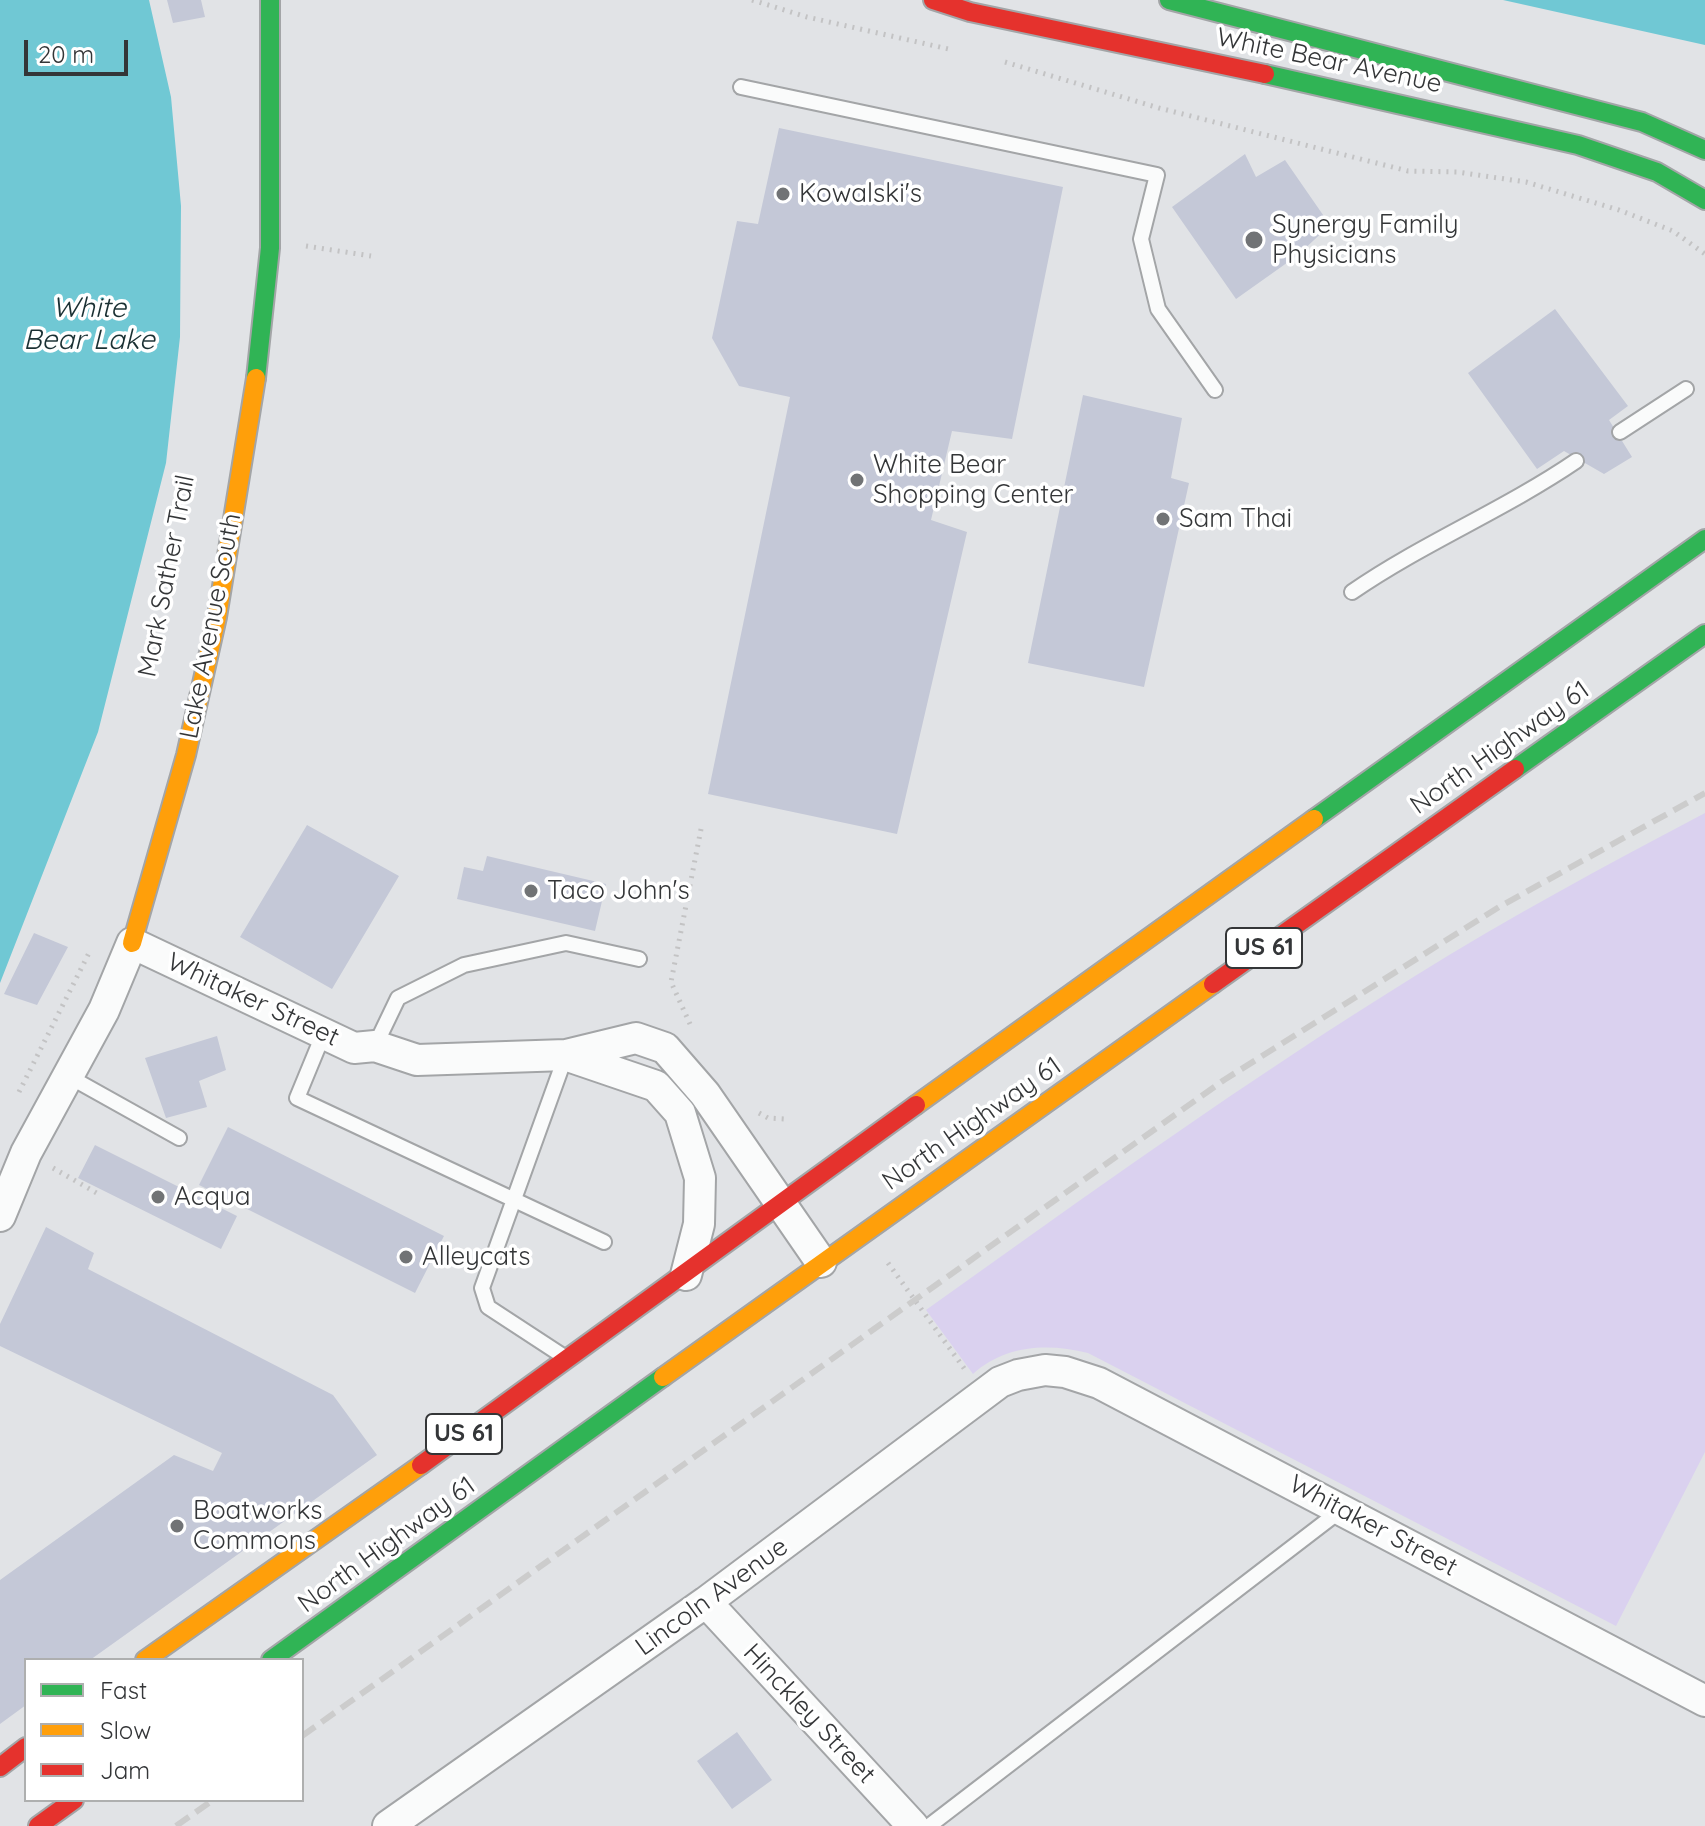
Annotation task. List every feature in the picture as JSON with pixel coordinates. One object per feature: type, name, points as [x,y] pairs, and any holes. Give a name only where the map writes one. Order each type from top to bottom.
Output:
[{"type":"main road","name":"Lake Avenue South","points":[[132,943],[186,755],[217,617],[256,378],[270,248],[270,0]]},
{"type":"main road","name":"White Bear Avenue","points":[[933,0],[970,12],[1399,102],[1563,141],[1657,172],[1705,200]]},
{"type":"main road","name":"White Bear Avenue","points":[[1169,0],[1642,122],[1705,150]]},
{"type":"main road","name":"North Highway 61","points":[[148,1658],[569,1360],[1705,539]]},
{"type":"main road","name":"North Highway 61","points":[[274,1658],[821,1262],[1705,634]]},
{"type":"main road","points":[[0,1767],[24,1749]]},
{"type":"main road","points":[[38,1826],[71,1802]]},
{"type":"street","name":"Whitaker Street","points":[[132,943],[354,1048],[375,1046],[417,1060],[566,1055],[636,1038],[665,1048],[705,1094],[821,1262]]},
{"type":"street","name":"Lake Avenue South","points":[[4,1204],[104,1010],[132,943]]},
{"type":"street","name":"Whitaker Street","points":[[566,1055],[656,1086],[680,1113],[700,1178],[699,1224],[686,1275]]},
{"type":"street","name":"Whitaker Street","points":[[1035,1371],[1065,1372],[1099,1383],[1705,1701]]},
{"type":"street","name":"Lincoln Avenue","points":[[388,1826],[706,1602],[1006,1379],[1035,1371]]},
{"type":"street","name":"Hinckley Street","points":[[706,1602],[913,1826]]},
{"type":"lane","points":[[741,87],[1157,175],[1141,239],[1158,309],[1215,390]]},
{"type":"lane","points":[[1620,432],[1686,389]]},
{"type":"lane","points":[[1352,592],[1392,565],[1533,490],[1576,461]]},
{"type":"lane","points":[[375,1046],[398,998],[464,965],[566,943],[639,959]]},
{"type":"lane","points":[[323,1035],[297,1098],[604,1242]]},
{"type":"lane","points":[[566,1055],[482,1288],[488,1307],[569,1360]]},
{"type":"lane","points":[[68,1076],[179,1138]]},
{"type":"lane","points":[[929,1826],[1341,1510]]},
{"type":"path","points":[[752,0],[821,20],[967,53]]},
{"type":"path","points":[[996,59],[1159,108],[1408,171],[1457,172],[1526,182],[1619,210],[1673,231],[1705,254]]},
{"type":"path","points":[[695,1033],[671,982],[702,824]]},
{"type":"path","points":[[15,1100],[95,942]]},
{"type":"path","points":[[748,1106],[768,1118],[785,1119]]},
{"type":"path","points":[[894,1272],[984,1395]]},
{"type":"shaded area","points":[[1705,813],[1705,1452],[1616,1626],[1088,1353],[1058,1348],[1028,1349],[999,1357],[973,1374],[926,1310],[1168,1139],[1352,1015],[1522,912]]},
{"type":"water","name":"White Bear Lake","points":[[0,0],[149,0],[171,97],[181,206],[180,337],[166,463],[98,732],[0,983]]},
{"type":"water","points":[[1503,0],[1705,0],[1705,45]]},
{"type":"building","points":[[167,0],[201,0],[205,17],[173,23]]},
{"type":"building","name":"White Bear Shopping Center","points":[[779,128],[1063,187],[1012,439],[952,431],[931,520],[967,532],[897,834],[708,794],[790,397],[739,386],[712,338],[737,221],[758,224]]},
{"type":"building","name":"Synergy Family Physicians","points":[[1245,154],[1256,177],[1285,160],[1330,225],[1298,255],[1236,299],[1172,207]]},
{"type":"building","points":[[1555,309],[1628,406],[1609,420],[1632,457],[1604,474],[1564,451],[1537,469],[1468,373]]},
{"type":"building","points":[[1083,395],[1182,418],[1171,478],[1189,483],[1144,687],[1028,663]]},
{"type":"building","points":[[307,825],[399,876],[332,989],[240,937]]},
{"type":"building","name":"Taco John's","points":[[487,856],[606,884],[595,931],[457,899],[464,867],[483,871]]},
{"type":"building","points":[[34,933],[68,947],[37,1005],[4,994]]},
{"type":"building","points":[[217,1036],[226,1070],[199,1081],[207,1107],[166,1118],[145,1058]]},
{"type":"building","points":[[228,1127],[444,1236],[415,1293],[199,1185]]},
{"type":"building","name":"Acqua","points":[[95,1145],[237,1216],[221,1249],[78,1178]]},
{"type":"building","name":"Boatworks Commons","points":[[46,1227],[94,1253],[88,1269],[333,1395],[377,1455],[93,1658],[24,1658],[24,1706],[0,1724],[0,1580],[174,1455],[213,1471],[222,1453],[0,1346],[0,1324]]},
{"type":"building","points":[[737,1732],[772,1780],[732,1809],[697,1761]]},
{"type":"railway","points":[[304,1735],[1224,1080],[1499,907],[1705,793]]},
{"type":"railway","points":[[176,1826],[210,1802]]},
{"type":"traffic: fast","points":[[256,378],[270,248],[270,0]]},
{"type":"traffic: fast","points":[[1169,0],[1642,122],[1705,150]]},
{"type":"traffic: fast","points":[[1265,74],[1578,145],[1657,172],[1705,200]]},
{"type":"traffic: fast","points":[[1314,819],[1705,539]]},
{"type":"traffic: fast","points":[[1515,769],[1705,634]]},
{"type":"traffic: fast","points":[[274,1658],[663,1377]]},
{"type":"traffic: slow","points":[[132,943],[186,755],[217,617],[256,378]]},
{"type":"traffic: slow","points":[[916,1105],[1314,819]]},
{"type":"traffic: slow","points":[[663,1377],[1213,984]]},
{"type":"traffic: slow","points":[[148,1658],[421,1465]]},
{"type":"traffic: jam","points":[[933,0],[970,12],[1265,74]]},
{"type":"traffic: jam","points":[[1213,984],[1515,769]]},
{"type":"traffic: jam","points":[[421,1465],[916,1105]]},
{"type":"traffic: jam","points":[[0,1767],[24,1749]]},
{"type":"traffic: jam","points":[[38,1826],[71,1802]]},
{"type":"place","name":"Kowalski's","points":[[783,194]]},
{"type":"place","name":"Synergy Family Physicians","points":[[1254,240]]},
{"type":"place","name":"White Bear Shopping Center","points":[[857,480]]},
{"type":"place","name":"Sam Thai","points":[[1163,519]]},
{"type":"place","name":"Taco John's","points":[[531,891]]},
{"type":"place","name":"Acqua","points":[[158,1197]]},
{"type":"place","name":"Alleycats","points":[[406,1257]]},
{"type":"place","name":"Boatworks Commons","points":[[177,1526]]}]
